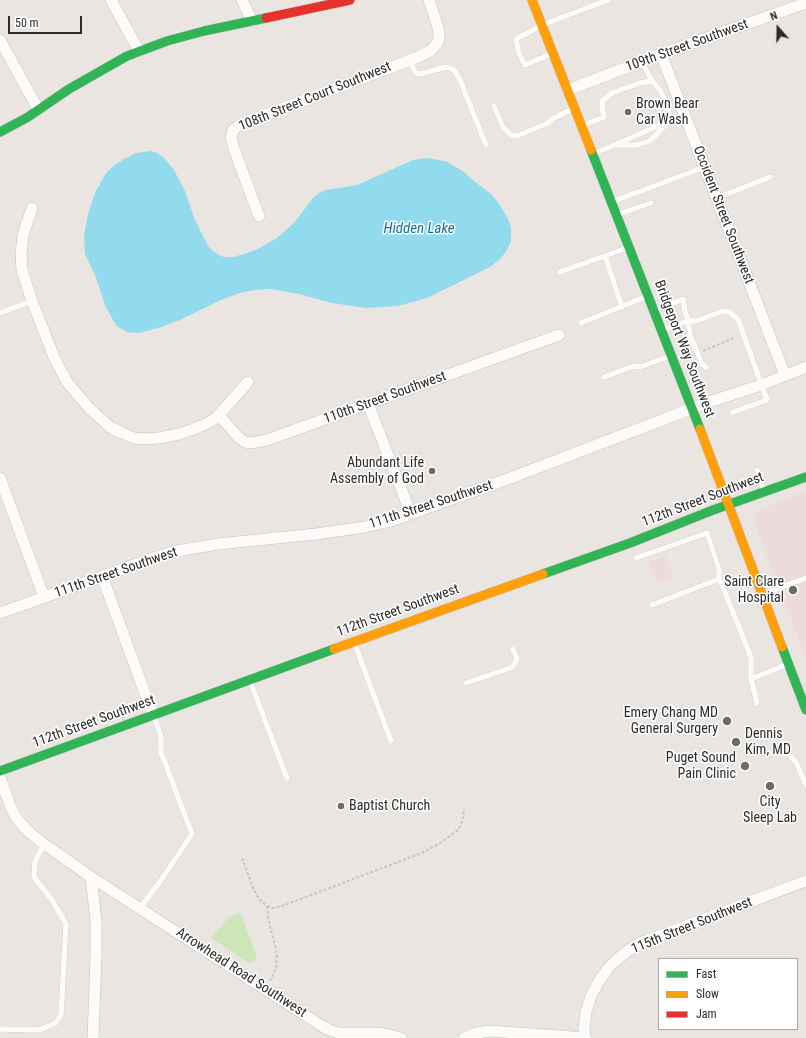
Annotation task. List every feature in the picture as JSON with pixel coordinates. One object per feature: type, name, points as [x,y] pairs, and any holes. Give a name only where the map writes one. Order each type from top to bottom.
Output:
[{"type":"street","points":[[111,0],[139,52]]},
{"type":"street","points":[[242,0],[252,21]]},
{"type":"street","points":[[0,132],[28,117],[38,109],[127,56],[167,41],[204,31],[350,0]]},
{"type":"street","name":"108th Street Court Southwest","points":[[260,216],[233,145],[231,135],[233,130],[249,121],[430,51],[437,44],[439,34],[429,0]]},
{"type":"street","name":"Bridgeport Way Southwest","points":[[532,0],[729,504],[806,710]]},
{"type":"street","name":"109th Street Southwest","points":[[568,90],[661,54],[806,3]]},
{"type":"street","points":[[0,40],[38,109]]},
{"type":"street","name":"Occident Street Southwest","points":[[661,54],[785,375]]},
{"type":"street","points":[[32,208],[23,235],[21,254],[22,270],[32,301],[54,357],[67,382],[89,408],[110,427],[134,438],[160,438],[179,434],[206,424],[216,418],[248,382]]},
{"type":"street","name":"110th Street Southwest","points":[[219,415],[239,438],[245,442],[251,443],[267,440],[559,335]]},
{"type":"street","name":"111th Street Southwest","points":[[0,613],[156,557],[193,548],[316,534],[365,527],[391,521],[513,477],[728,395],[761,385],[806,367]]},
{"type":"street","points":[[368,404],[411,514]]},
{"type":"street","name":"112th Street Southwest","points":[[0,771],[630,543],[729,504],[806,477]]},
{"type":"street","points":[[1,482],[44,597]]},
{"type":"street","points":[[102,576],[153,715]]},
{"type":"street","name":"Arrowhead Road Southwest","points":[[0,777],[11,808],[22,825],[44,844],[92,877],[329,1030],[339,1035],[381,1033],[401,1038]]},
{"type":"street","points":[[92,877],[96,921],[93,1038]]},
{"type":"street","name":"115th Street Southwest","points":[[585,1038],[584,1029],[586,1012],[591,996],[599,981],[609,967],[635,946],[806,881]]},
{"type":"street","points":[[464,1038],[477,1033],[490,1031],[585,1038]]},
{"type":"lane","points":[[553,53],[525,65],[516,39],[542,25],[608,0]]},
{"type":"lane","points":[[410,60],[417,74],[424,74],[446,67],[454,70],[460,80],[486,145]]},
{"type":"lane","points":[[615,145],[638,145],[649,141],[668,122],[669,112],[665,101],[660,90],[652,81],[642,62]]},
{"type":"lane","points":[[582,126],[604,117],[602,108],[603,100],[612,93],[640,83],[652,81]]},
{"type":"lane","points":[[494,106],[503,127],[511,135],[517,136],[548,123],[552,119],[574,108]]},
{"type":"lane","points":[[593,154],[668,122]]},
{"type":"lane","points":[[612,202],[705,167]]},
{"type":"lane","points":[[717,198],[770,177]]},
{"type":"lane","points":[[617,215],[651,203]]},
{"type":"lane","points":[[560,272],[629,247]]},
{"type":"lane","points":[[605,256],[622,307]]},
{"type":"lane","points":[[581,323],[648,296]]},
{"type":"lane","points":[[654,311],[683,299],[690,335],[697,354],[702,364],[706,367]]},
{"type":"lane","points":[[0,313],[32,301]]},
{"type":"lane","points":[[661,330],[688,320],[696,321],[723,311],[729,312],[738,320],[767,400],[734,412]]},
{"type":"lane","points":[[604,377],[671,355]]},
{"type":"lane","points":[[757,470],[764,491]]},
{"type":"lane","points":[[636,558],[707,533],[719,568],[719,579],[751,657],[751,679],[757,703]]},
{"type":"lane","points":[[762,593],[806,578]]},
{"type":"lane","points":[[652,605],[719,579]]},
{"type":"lane","points":[[354,642],[391,741]]},
{"type":"lane","points":[[466,683],[513,667],[517,659],[513,649]]},
{"type":"lane","points":[[751,679],[789,664]]},
{"type":"lane","points":[[250,680],[287,778]]},
{"type":"lane","points":[[140,908],[192,834],[161,752],[161,737],[153,715]]},
{"type":"lane","points":[[791,757],[796,762],[806,785]]},
{"type":"lane","points":[[0,1029],[39,1030],[56,1023],[61,1015],[66,924],[52,900],[34,877],[35,862],[44,844]]},
{"type":"path","points":[[697,354],[734,338]]},
{"type":"path","points":[[242,858],[253,888],[259,899],[267,906],[274,908],[419,854],[439,844],[458,830],[463,820],[464,809]]},
{"type":"path","points":[[266,990],[276,969],[277,953],[269,922],[267,906]]},
{"type":"shaded area","name":"Saint Clare Hospital","points":[[806,491],[806,659],[754,521],[758,510]]},
{"type":"shaded area","points":[[665,556],[673,576],[656,582],[649,562]]},
{"type":"green space","points":[[238,913],[241,914],[257,957],[250,964],[211,938],[229,917]]},
{"type":"water","name":"Hidden Lake","points":[[151,151],[164,158],[174,170],[185,191],[195,220],[208,246],[213,251],[224,257],[233,257],[258,249],[277,238],[294,223],[313,198],[319,193],[327,190],[357,185],[413,160],[427,158],[447,162],[463,171],[492,195],[500,205],[509,221],[511,228],[511,242],[500,259],[490,267],[427,298],[398,306],[366,308],[332,303],[299,294],[271,289],[254,290],[221,300],[182,319],[161,327],[139,333],[127,332],[117,326],[105,305],[95,275],[85,254],[84,236],[88,214],[95,193],[106,173],[124,159],[136,153]]},
{"type":"traffic: fast","points":[[0,132],[28,117],[69,89],[127,56],[167,41],[204,31],[266,18]]},
{"type":"traffic: fast","points":[[591,150],[700,429]]},
{"type":"traffic: fast","points":[[543,574],[630,543],[713,510],[806,477]]},
{"type":"traffic: fast","points":[[782,647],[806,710]]},
{"type":"traffic: fast","points":[[0,771],[334,649]]},
{"type":"traffic: slow","points":[[532,0],[591,150]]},
{"type":"traffic: slow","points":[[700,429],[782,647]]},
{"type":"traffic: slow","points":[[334,649],[543,574]]},
{"type":"traffic: jam","points":[[266,18],[350,0]]},
{"type":"place","name":"Brown Bear Car Wash","points":[[628,112]]},
{"type":"place","name":"Abundant Life Assembly of God","points":[[432,471]]},
{"type":"place","name":"Saint Clare Hospital","points":[[793,590]]},
{"type":"place","name":"Emery Chang MD General Surgery","points":[[727,721]]},
{"type":"place","name":"Dennis Kim, MD","points":[[736,742]]},
{"type":"place","name":"Puget Sound Pain Clinic","points":[[745,766]]},
{"type":"place","name":"City Sleep Lab","points":[[770,786]]},
{"type":"place","name":"Baptist Church","points":[[341,806]]}]
